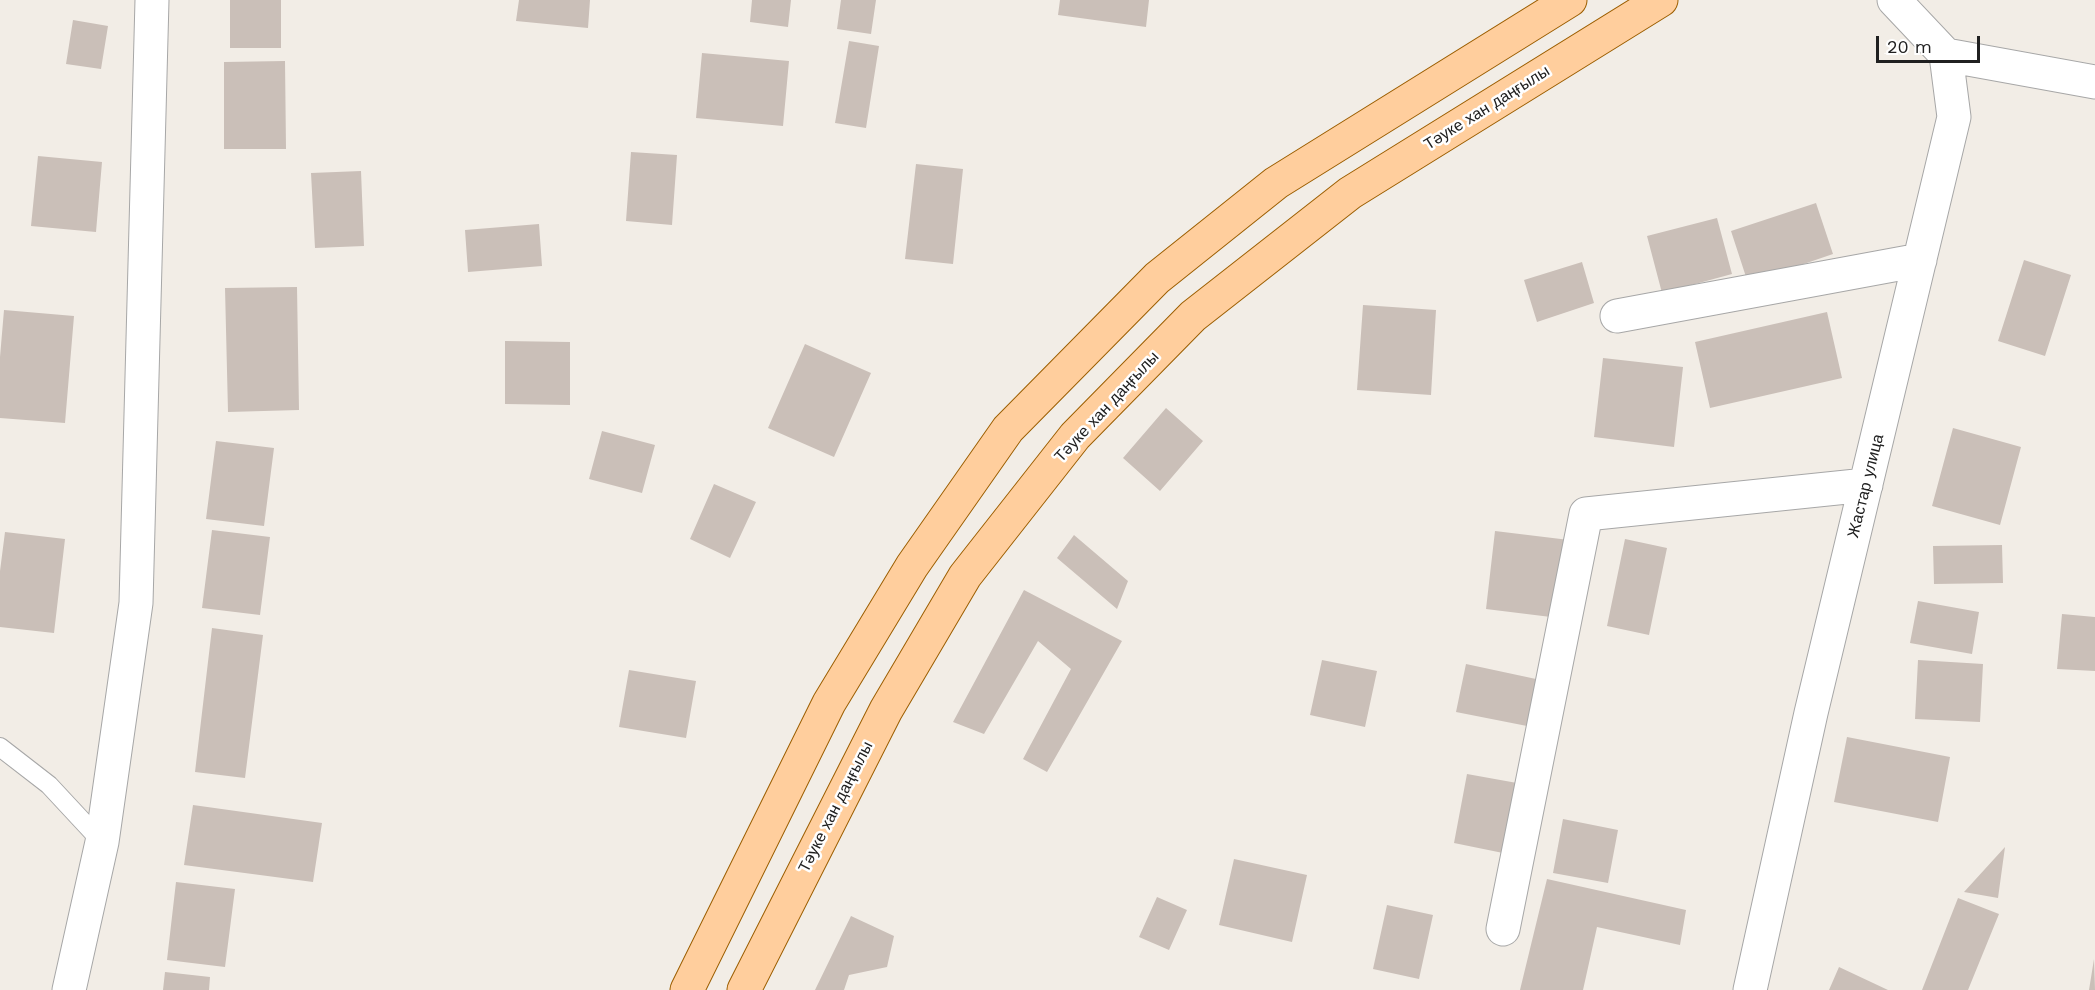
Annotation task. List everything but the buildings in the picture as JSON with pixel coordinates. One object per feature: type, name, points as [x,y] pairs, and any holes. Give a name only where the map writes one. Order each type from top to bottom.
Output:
[{"type":"main road","points":[[687,990],[829,702],[912,566],[1008,429],[1157,278],[1276,183],[1570,0]]},
{"type":"main road","name":"Тәуке хан даңғылы","points":[[744,990],[886,710],[965,576],[1075,436],[1193,316],[1350,193],[1661,0]]},
{"type":"street","points":[[69,990],[102,842],[136,603],[153,0]]},
{"type":"street","points":[[1894,0],[1946,55],[2095,82]]},
{"type":"street","name":"Жастар улица","points":[[1750,990],[1811,713],[1954,117],[1946,55]]},
{"type":"street","points":[[1617,316],[1920,260]]},
{"type":"street","points":[[1503,929],[1586,514],[1866,485]]},
{"type":"lane","points":[[0,747],[49,785],[102,842]]}]
